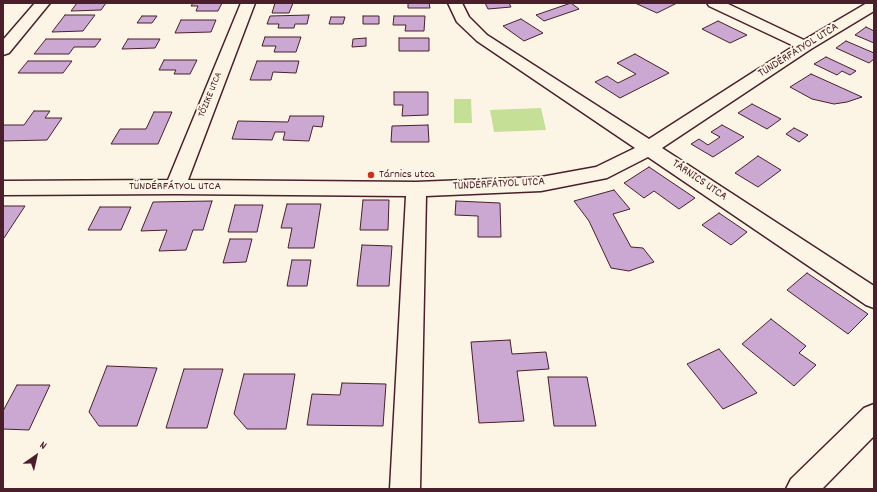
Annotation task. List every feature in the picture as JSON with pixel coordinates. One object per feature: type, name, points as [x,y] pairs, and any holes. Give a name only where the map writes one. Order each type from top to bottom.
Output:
[{"type":"street","points":[[3,50],[43,3]]},
{"type":"street","name":"TŐZIKE UTCA","points":[[175,187],[248,3]]},
{"type":"street","name":"TÁRNICS UTCA","points":[[455,3],[462,19],[482,38],[874,298]]},
{"type":"street","points":[[714,3],[806,46]]},
{"type":"street","name":"TÜNDÉRFÁTYOL UTCA","points":[[3,188],[416,188],[541,184],[600,173],[635,157],[806,46],[874,5]]},
{"type":"street","points":[[405,489],[416,188]]},
{"type":"street","points":[[801,489],[874,417]]},
{"type":"green space","points":[[454,99],[471,99],[472,123],[454,123]]},
{"type":"green space","points":[[541,108],[546,130],[494,132],[490,110]]},
{"type":"building","points":[[77,3],[106,3],[101,10],[71,11]]},
{"type":"building","points":[[193,3],[222,3],[218,11],[196,11],[198,6],[191,6]]},
{"type":"building","points":[[275,3],[293,3],[289,13],[272,13]]},
{"type":"building","points":[[408,3],[429,3],[430,8],[408,8]]},
{"type":"building","points":[[485,3],[509,3],[511,7],[488,9]]},
{"type":"building","points":[[571,3],[579,9],[544,21],[536,15]]},
{"type":"building","points":[[635,3],[677,3],[657,13]]},
{"type":"building","points":[[65,15],[95,15],[83,31],[52,32]]},
{"type":"building","points":[[309,15],[307,24],[295,24],[294,28],[278,28],[279,24],[267,24],[270,16]]},
{"type":"building","points":[[142,16],[157,16],[152,23],[137,23]]},
{"type":"building","points":[[363,16],[379,16],[379,24],[363,24]]},
{"type":"building","points":[[394,16],[425,16],[424,31],[405,31],[406,25],[393,25]]},
{"type":"building","points":[[331,17],[345,17],[343,24],[329,24]]},
{"type":"building","points":[[521,19],[543,33],[524,41],[503,26]]},
{"type":"building","points":[[181,20],[216,20],[211,32],[175,33]]},
{"type":"building","points":[[718,21],[747,35],[730,43],[702,29]]},
{"type":"building","points":[[866,27],[874,31],[874,43],[855,35]]},
{"type":"building","points":[[265,37],[301,37],[296,52],[274,52],[276,46],[262,46]]},
{"type":"building","points":[[366,38],[366,46],[352,47],[353,39]]},
{"type":"building","points":[[399,38],[429,38],[429,51],[399,51]]},
{"type":"building","points":[[46,39],[101,39],[95,47],[74,47],[69,54],[34,54]]},
{"type":"building","points":[[128,39],[160,39],[155,48],[122,49]]},
{"type":"building","points":[[846,41],[874,53],[874,59],[869,63],[836,48]]},
{"type":"building","points":[[635,54],[669,73],[620,98],[595,82],[607,76],[618,83],[636,74],[617,63]]},
{"type":"building","points":[[826,57],[856,71],[850,75],[842,71],[837,75],[814,64]]},
{"type":"building","points":[[164,60],[197,60],[190,74],[174,74],[176,70],[159,70]]},
{"type":"building","points":[[28,61],[72,61],[63,73],[18,73]]},
{"type":"building","points":[[257,61],[299,61],[296,73],[273,72],[271,80],[250,80]]},
{"type":"building","points":[[811,74],[862,97],[847,102],[834,104],[812,99],[790,87]]},
{"type":"building","points":[[394,92],[428,92],[428,115],[402,116],[403,105],[394,105]]},
{"type":"building","points":[[752,104],[781,119],[767,129],[738,113]]},
{"type":"building","points":[[34,111],[50,111],[45,118],[62,118],[47,140],[3,141],[3,125],[24,125]]},
{"type":"building","points":[[154,112],[172,112],[158,144],[111,144],[120,129],[146,129]]},
{"type":"building","points":[[290,116],[324,116],[322,127],[313,126],[309,141],[283,140],[285,132],[275,132],[272,140],[232,139],[238,121],[288,122]]},
{"type":"building","points":[[428,125],[429,142],[391,142],[392,126]]},
{"type":"building","points":[[722,125],[744,137],[713,157],[691,144],[699,139],[708,145],[720,137],[711,132]]},
{"type":"building","points":[[794,128],[808,135],[799,142],[786,134]]},
{"type":"building","points":[[758,156],[781,170],[758,187],[735,173]]},
{"type":"building","points":[[649,167],[695,198],[679,209],[654,191],[644,198],[624,183]]},
{"type":"building","points":[[614,190],[630,209],[613,214],[631,247],[643,248],[654,262],[629,271],[611,268],[589,221],[574,201]]},
{"type":"building","points":[[363,200],[389,200],[388,230],[360,230]]},
{"type":"building","points":[[212,201],[203,230],[193,230],[186,250],[159,251],[167,230],[141,231],[153,202]]},
{"type":"building","points":[[456,201],[500,203],[501,237],[478,237],[478,216],[455,215]]},
{"type":"building","points":[[287,204],[321,204],[314,248],[288,248],[292,228],[281,228]]},
{"type":"building","points":[[235,205],[263,205],[257,232],[228,232]]},
{"type":"building","points":[[3,206],[25,206],[4,238],[3,238]]},
{"type":"building","points":[[100,207],[131,207],[121,230],[88,230]]},
{"type":"building","points":[[719,213],[747,232],[731,245],[702,225]]},
{"type":"building","points":[[230,239],[252,239],[246,262],[223,263]]},
{"type":"building","points":[[362,245],[392,246],[389,286],[357,286]]},
{"type":"building","points":[[292,260],[311,260],[307,286],[287,286]]},
{"type":"building","points":[[807,273],[868,314],[848,334],[787,290]]},
{"type":"building","points":[[771,319],[806,346],[799,353],[816,365],[794,386],[742,344]]},
{"type":"building","points":[[510,340],[512,354],[546,352],[549,369],[517,371],[524,421],[479,423],[471,342]]},
{"type":"building","points":[[719,349],[757,393],[723,409],[687,364]]},
{"type":"building","points":[[107,366],[157,368],[137,426],[99,426],[89,412]]},
{"type":"building","points":[[184,369],[223,369],[207,428],[166,428]]},
{"type":"building","points":[[244,374],[295,374],[286,429],[247,429],[234,414]]},
{"type":"building","points":[[548,377],[587,377],[596,426],[554,426]]},
{"type":"building","points":[[342,383],[386,384],[383,426],[307,425],[312,394],[340,395]]},
{"type":"building","points":[[17,385],[50,385],[29,430],[3,429],[3,411]]},
{"type":"place","name":"Tárnics utca","points":[[371,175]]}]
